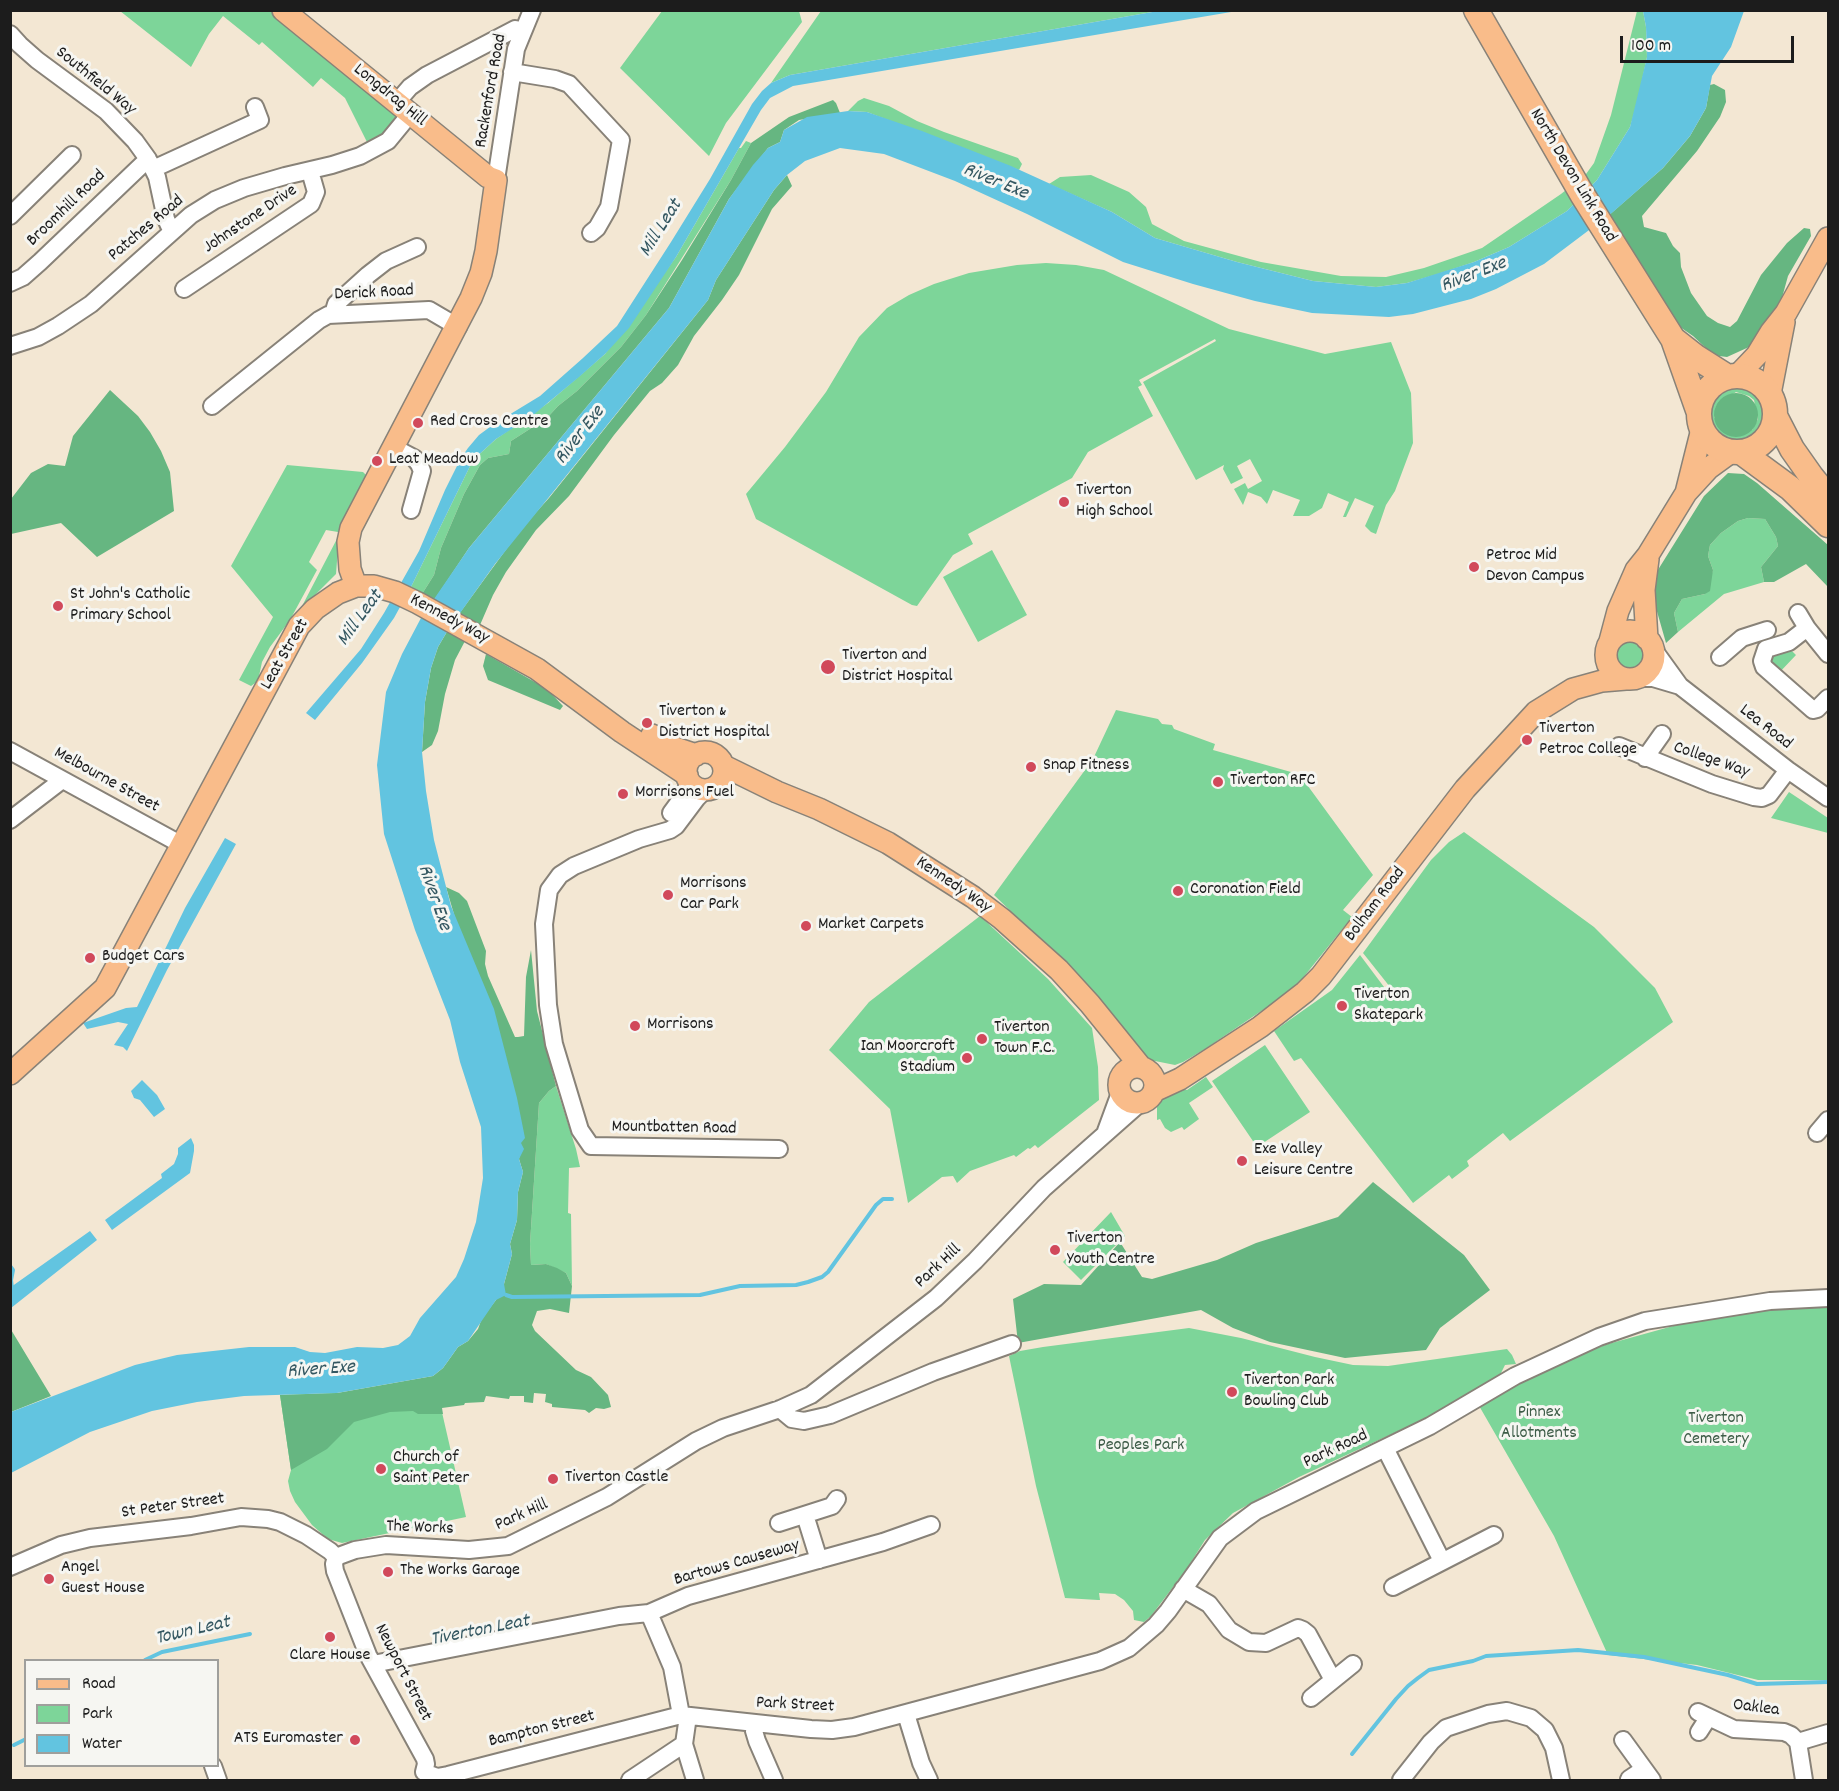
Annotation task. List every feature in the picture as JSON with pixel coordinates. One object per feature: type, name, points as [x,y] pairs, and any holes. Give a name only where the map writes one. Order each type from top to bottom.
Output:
[{"type":"highway","name":"North Devon Link Road","points":[[1476,10],[1537,119],[1673,339],[1700,419]]},
{"type":"highway","name":"North Devon Link Road","points":[[1673,339],[1696,357],[1732,376]]},
{"type":"highway","points":[[1828,497],[1792,449],[1772,405],[1756,380],[1732,376],[1716,381],[1707,388],[1701,398],[1700,419],[1713,444],[1736,452],[1790,488],[1828,525]]},
{"type":"highway","points":[[1736,452],[1751,449],[1768,436],[1773,426],[1772,405]]},
{"type":"main road","name":"Longdrag Hill","points":[[283,10],[488,177],[496,180]]},
{"type":"main road","points":[[356,586],[350,569],[348,542],[351,528],[458,327],[481,273],[496,180]]},
{"type":"main road","points":[[1732,376],[1757,355],[1786,313],[1828,238]]},
{"type":"main road","points":[[1772,405],[1786,313]]},
{"type":"main road","points":[[1686,494],[1700,419]]},
{"type":"main road","points":[[1648,555],[1644,590],[1654,657],[1650,670],[1633,678],[1614,674],[1610,668],[1608,648],[1618,611],[1636,570],[1686,494],[1709,468],[1736,452]]},
{"type":"main road","name":"Kennedy Way","points":[[356,586],[374,586],[395,591],[602,703],[669,746],[696,755],[701,752],[712,753],[721,761],[705,779]]},
{"type":"main road","name":"Leat Street","points":[[10,1074],[105,988],[299,626],[315,609],[338,593],[356,586]]},
{"type":"main road","points":[[1608,648],[1621,633],[1628,632],[1642,634],[1651,645]]},
{"type":"main road","name":"Bolham Road","points":[[1536,712],[1541,701],[1553,688],[1589,670],[1608,648]]},
{"type":"main road","name":"Kennedy Way","points":[[537,669],[622,732],[705,779],[777,792],[819,809],[888,843],[973,897],[1002,919],[1059,970],[1090,1004],[1146,1084]]},
{"type":"main road","name":"Bolham Road","points":[[1121,1084],[1129,1068],[1146,1084],[1180,1079],[1260,1027],[1305,992],[1321,976],[1465,789],[1536,712],[1573,689],[1602,681],[1633,678]]},
{"type":"main road","points":[[696,755],[688,764],[705,779]]},
{"type":"main road","name":"Kennedy Way","points":[[1101,1019],[1121,1084]]},
{"type":"main road","points":[[1121,1084],[1128,1101],[1146,1084]]},
{"type":"street","name":"Rackenford Road","points":[[496,180],[512,72],[522,31],[532,10]]},
{"type":"street","name":"Patches Road","points":[[10,346],[38,337],[58,327],[91,304],[191,215],[215,200],[244,188],[360,156],[388,141],[404,108],[410,87],[427,75],[515,29],[522,31]]},
{"type":"street","name":"Southfield Way","points":[[10,34],[37,60],[106,111],[135,141],[157,177],[166,219],[172,232]]},
{"type":"street","points":[[512,72],[555,79],[569,84],[621,140],[609,207],[597,228],[590,233]]},
{"type":"street","name":"Broomhill Road","points":[[10,283],[23,277],[150,164],[260,120],[255,107]]},
{"type":"street","points":[[10,216],[72,155]]},
{"type":"street","name":"Johnstone Drive","points":[[184,289],[311,204],[316,192],[310,171]]},
{"type":"street","points":[[333,314],[336,304],[386,261],[417,248]]},
{"type":"street","name":"Derick Road","points":[[212,406],[319,320],[333,314],[429,310],[458,327]]},
{"type":"street","points":[[393,447],[414,458],[422,471],[411,510]]},
{"type":"street","points":[[1766,649],[1789,642],[1802,620],[1828,654]]},
{"type":"street","points":[[1720,657],[1742,638],[1761,632],[1766,649],[1762,661],[1764,667],[1813,710],[1828,698]]},
{"type":"street","name":"Lea Road","points":[[1651,645],[1680,686],[1788,770],[1828,798]]},
{"type":"street","name":"Lea Road","points":[[1633,678],[1653,678],[1680,686]]},
{"type":"street","name":"College Way","points":[[1645,758],[1662,734]]},
{"type":"street","name":"College Way","points":[[1619,746],[1712,784],[1762,798],[1774,790],[1788,770]]},
{"type":"street","name":"Melbourne Street","points":[[10,751],[182,845]]},
{"type":"street","points":[[10,820],[57,784],[61,778]]},
{"type":"street","name":"Mountbatten Road","points":[[705,779],[682,798],[667,819],[650,835],[574,866],[560,875],[549,890],[544,924],[548,1005],[554,1044],[580,1130],[591,1146],[779,1149]]},
{"type":"street","name":"Park Hill","points":[[1106,1132],[1121,1084]]},
{"type":"street","name":"Park Hill","points":[[469,1550],[498,1548],[520,1541],[616,1492],[696,1441],[723,1428],[780,1409],[811,1395],[936,1298],[975,1261],[1044,1188],[1106,1132],[1146,1084]]},
{"type":"street","points":[[1817,1133],[1828,1120]]},
{"type":"street","name":"Park Road","points":[[906,1714],[1113,1656],[1129,1648],[1156,1625],[1168,1611],[1220,1538],[1256,1511],[1430,1426],[1515,1376],[1599,1337],[1645,1321],[1726,1307],[1793,1299],[1828,1298]]},
{"type":"street","points":[[780,1409],[792,1419],[804,1421],[830,1415],[933,1372],[1012,1344]]},
{"type":"street","points":[[1384,1448],[1442,1561]]},
{"type":"street","points":[[779,1523],[832,1506],[837,1499]]},
{"type":"street","points":[[805,1515],[819,1560]]},
{"type":"street","name":"St Peter Street","points":[[10,1567],[61,1545],[90,1538],[191,1526],[241,1517],[280,1522],[314,1540],[336,1557]]},
{"type":"street","name":"Bartows Causeway","points":[[375,1669],[619,1616],[649,1613],[688,1596],[903,1536],[931,1525]]},
{"type":"street","points":[[1393,1587],[1494,1535]]},
{"type":"street","name":"The Works","points":[[336,1557],[355,1550],[386,1545],[469,1550]]},
{"type":"street","name":"Newport Street","points":[[336,1557],[335,1571],[368,1655],[426,1764],[420,1776]]},
{"type":"street","points":[[1183,1589],[1209,1604],[1229,1630],[1249,1642],[1266,1643],[1298,1628],[1303,1630],[1308,1634],[1333,1680]]},
{"type":"street","points":[[649,1613],[672,1667],[684,1715],[684,1744],[695,1780]]},
{"type":"street","points":[[1311,1698],[1353,1664]]},
{"type":"street","points":[[1401,1780],[1431,1742],[1446,1728],[1482,1716],[1507,1711],[1531,1718],[1545,1731],[1554,1748],[1561,1780]]},
{"type":"street","points":[[906,1714],[928,1780]]},
{"type":"street","name":"Park Street","points":[[684,1715],[832,1730],[906,1714]]},
{"type":"street","name":"Bampton Street","points":[[420,1776],[448,1775],[684,1715]]},
{"type":"street","name":"Oaklea","points":[[1701,1721],[1743,1730],[1784,1732],[1798,1742]]},
{"type":"street","points":[[756,1724],[754,1731],[757,1741],[774,1780]]},
{"type":"street","points":[[1804,1780],[1798,1742],[1828,1733]]},
{"type":"street","points":[[1623,1740],[1648,1774],[1629,1779]]},
{"type":"street","points":[[630,1780],[684,1744]]},
{"type":"green space","points":[[120,11],[278,11],[403,118],[396,129],[368,144],[345,98],[321,78],[313,87],[262,42],[259,45],[223,16],[209,34],[191,67]]},
{"type":"green space","points":[[662,11],[799,11],[802,22],[726,123],[709,156],[620,68]]},
{"type":"green space","points":[[821,11],[1158,11],[790,75],[771,83]]},
{"type":"green space","points":[[1637,11],[1643,11],[1647,57],[1637,104],[1630,127],[1597,180],[1567,211],[1509,247],[1438,274],[1407,283],[1376,287],[1313,281],[1155,238],[1112,212],[1049,184],[1060,177],[1091,175],[1129,192],[1146,207],[1152,224],[1184,241],[1261,262],[1341,276],[1386,277],[1424,268],[1482,248],[1561,194],[1586,174],[1594,163],[1611,115]]},
{"type":"green space","points":[[1714,84],[1725,90],[1726,102],[1720,117],[1697,151],[1642,216],[1644,227],[1666,233],[1680,253],[1681,267],[1691,293],[1707,316],[1730,327],[1737,321],[1761,275],[1787,243],[1804,228],[1810,229],[1811,236],[1788,276],[1780,305],[1749,347],[1727,357],[1719,356],[1708,350],[1680,327],[1608,216],[1663,168],[1690,136],[1706,108],[1710,85]]},
{"type":"green space","points":[[864,98],[889,106],[944,132],[1018,158],[1022,164],[1019,170],[867,112],[848,111]]},
{"type":"green space","points":[[833,100],[840,113],[799,120],[784,130],[780,142],[768,148],[729,199],[669,308],[469,548],[433,602],[422,594],[434,575],[441,548],[464,494],[480,465],[488,458],[509,454],[511,441],[547,418],[621,347],[646,315],[682,260],[751,143],[789,117]]},
{"type":"green space","points":[[746,141],[751,143],[731,180],[646,315],[621,347],[577,391],[547,418],[511,441],[509,454],[488,458],[480,465],[464,494],[441,548],[434,575],[422,594],[411,587],[473,460],[496,439],[548,403],[605,354],[676,257],[739,148]]},
{"type":"green space","points":[[787,175],[792,186],[772,209],[739,275],[694,336],[678,365],[662,383],[650,391],[569,496],[536,530],[506,572],[480,625],[459,614],[521,529],[549,498],[708,300],[716,280],[774,190]]},
{"type":"green space","points":[[1046,263],[1104,270],[1229,329],[1325,354],[1391,342],[1411,393],[1413,443],[1376,534],[1365,526],[1374,506],[1355,498],[1346,517],[1343,517],[1349,502],[1328,493],[1322,508],[1309,516],[1293,516],[1300,500],[1273,490],[1267,504],[1261,497],[1248,492],[1243,505],[1234,489],[1245,483],[1248,489],[1262,481],[1250,459],[1237,466],[1243,478],[1231,484],[1223,469],[1224,465],[1196,480],[1143,382],[1216,341],[1215,339],[1139,380],[1142,385],[1138,387],[1153,416],[1088,452],[1072,478],[968,534],[973,544],[953,555],[917,606],[756,519],[746,494],[826,392],[859,337],[887,308],[934,284],[969,273]]},
{"type":"green space","points":[[1734,384],[1741,385],[1754,390],[1763,402],[1766,409],[1765,424],[1750,441],[1743,444],[1728,444],[1711,432],[1706,419],[1707,404],[1715,392]],"holes":[[[1736,392],[1754,400],[1758,419],[1752,430],[1714,418],[1716,406]]]},
{"type":"green space","points":[[110,390],[138,416],[161,451],[170,472],[174,511],[97,557],[61,523],[11,534],[11,499],[31,473],[48,464],[65,466],[73,436]]},
{"type":"green space","points":[[1736,393],[1745,394],[1752,399],[1757,406],[1757,424],[1752,431],[1745,436],[1736,437],[1727,436],[1720,431],[1715,424],[1714,415],[1715,406],[1720,399],[1727,394]]},
{"type":"green space","points":[[287,465],[363,472],[367,476],[338,532],[326,530],[309,562],[317,570],[290,620],[262,662],[258,681],[251,686],[239,680],[273,617],[231,566]]},
{"type":"green space","points":[[1728,473],[1744,474],[1757,483],[1828,545],[1828,587],[1806,564],[1774,582],[1764,582],[1761,567],[1778,546],[1776,537],[1765,519],[1748,518],[1738,521],[1721,533],[1710,545],[1708,556],[1713,570],[1710,591],[1682,599],[1674,613],[1678,632],[1666,643],[1656,608],[1656,573],[1704,496]]},
{"type":"green space","points":[[1748,518],[1765,519],[1776,537],[1778,546],[1761,567],[1764,582],[1724,594],[1678,632],[1674,613],[1682,599],[1705,594],[1713,570],[1708,556],[1710,545],[1721,533],[1738,521]]},
{"type":"green space","points":[[339,535],[336,574],[300,610]]},
{"type":"green space","points":[[992,550],[1027,615],[978,642],[943,577]]},
{"type":"green space","points":[[448,630],[465,641],[455,660],[445,694],[438,731],[432,745],[422,752],[425,702],[431,668],[438,647]]},
{"type":"green space","points":[[1630,639],[1642,644],[1647,656],[1642,668],[1630,673],[1618,668],[1613,656],[1618,644]]},
{"type":"green space","points":[[1789,648],[1796,655],[1778,674],[1770,665],[1770,655]]},
{"type":"green space","points":[[486,654],[547,689],[563,706],[560,710],[488,680],[483,666]]},
{"type":"green space","name":"Coronation Field","points":[[1116,710],[1158,719],[1162,724],[1172,725],[1174,729],[1215,744],[1213,750],[1291,772],[1305,782],[1373,875],[1343,910],[1352,917],[1302,979],[1282,997],[1205,1049],[1175,1065],[1150,1060],[1058,957],[994,895],[1093,759]]},
{"type":"green space","points":[[1789,792],[1828,818],[1828,833],[1771,818]]},
{"type":"green space","points":[[1464,832],[1594,927],[1655,988],[1673,1022],[1510,1141],[1503,1133],[1467,1161],[1469,1166],[1452,1179],[1449,1175],[1413,1203],[1301,1058],[1294,1061],[1274,1031],[1332,990],[1360,955],[1390,995],[1394,992],[1363,953],[1431,860],[1449,842]]},
{"type":"green space","points":[[446,887],[459,893],[467,901],[486,951],[485,964],[488,976],[515,1037],[524,1036],[526,977],[531,950],[537,1011],[556,1086],[539,1103],[530,1244],[531,1265],[546,1264],[557,1268],[566,1273],[572,1286],[569,1313],[550,1309],[537,1311],[532,1325],[535,1331],[576,1370],[591,1377],[608,1395],[611,1407],[596,1408],[589,1413],[585,1410],[552,1407],[552,1404],[545,1402],[546,1394],[534,1393],[533,1403],[524,1402],[524,1396],[510,1396],[509,1399],[486,1396],[484,1402],[442,1408],[443,1414],[418,1414],[413,1411],[390,1412],[354,1422],[327,1449],[291,1470],[280,1395],[337,1393],[433,1376],[443,1368],[458,1347],[468,1341],[478,1329],[482,1318],[496,1300],[504,1284],[512,1254],[510,1244],[517,1220],[518,1192],[523,1172],[519,1159],[521,1143]]},
{"type":"green space","name":"Ian Moorcroft Stadium","points":[[980,916],[1048,979],[1092,1028],[1098,1067],[1099,1100],[1038,1148],[1035,1145],[1016,1157],[1014,1155],[970,1171],[957,1183],[953,1176],[942,1177],[908,1203],[890,1109],[829,1050],[869,1002]]},
{"type":"green space","points":[[1265,1045],[1310,1112],[1257,1147],[1212,1081]]},
{"type":"green space","points":[[1206,1077],[1213,1087],[1189,1103],[1199,1119],[1184,1130],[1182,1127],[1171,1132],[1165,1128],[1160,1119],[1157,1120],[1157,1107],[1161,1099],[1181,1088],[1187,1090]]},
{"type":"green space","points":[[556,1086],[580,1167],[569,1168],[568,1213],[571,1214],[572,1286],[566,1273],[546,1264],[531,1265],[530,1244],[539,1103]]},
{"type":"green space","points":[[1373,1182],[1464,1255],[1490,1290],[1440,1328],[1426,1350],[1345,1358],[1270,1342],[1233,1328],[1201,1310],[1018,1343],[1013,1299],[1044,1284],[1081,1285],[1120,1242],[1142,1277],[1152,1279],[1217,1260],[1256,1243],[1338,1217]]},
{"type":"green space","points":[[1111,1212],[1125,1236],[1081,1280],[1063,1262]]},
{"type":"green space","name":"Tiverton Cemetery","points":[[1828,1305],[1828,1680],[1758,1680],[1697,1665],[1608,1655],[1554,1536],[1478,1404],[1548,1365],[1608,1344],[1702,1318],[1756,1310]]},
{"type":"green space","points":[[10,1328],[51,1396],[11,1412],[10,1412]]},
{"type":"green space","name":"Peoples Park","points":[[1189,1328],[1353,1365],[1388,1366],[1507,1349],[1516,1364],[1505,1365],[1500,1375],[1422,1420],[1299,1477],[1233,1513],[1205,1540],[1186,1570],[1144,1622],[1134,1620],[1133,1611],[1124,1600],[1115,1594],[1099,1593],[1100,1600],[1065,1598],[1036,1486],[1009,1356],[1020,1351],[1043,1347]]},
{"type":"green space","points":[[337,1393],[441,1408],[466,1517],[342,1543],[328,1539],[312,1525],[290,1491],[288,1481],[291,1470],[280,1395]]},
{"type":"water","points":[[1158,11],[1237,11],[793,86],[770,98],[676,257],[629,328],[579,377],[532,416],[496,439],[473,460],[394,618],[362,663],[315,720],[306,713],[361,649],[384,613],[419,551],[445,490],[468,448],[479,435],[494,424],[540,396],[617,326],[710,179],[752,104],[771,83],[790,75]]},
{"type":"water","name":"River Exe","points":[[1643,11],[1744,11],[1731,47],[1712,76],[1706,108],[1690,136],[1663,168],[1613,212],[1544,264],[1471,299],[1413,314],[1389,317],[1312,313],[1255,301],[1193,284],[1123,262],[955,181],[884,154],[840,148],[805,161],[787,175],[774,190],[716,280],[708,300],[495,564],[448,630],[438,647],[431,668],[425,702],[422,752],[434,840],[451,906],[494,1009],[525,1138],[521,1143],[524,1149],[519,1159],[523,1172],[518,1192],[517,1220],[510,1244],[512,1254],[504,1284],[506,1295],[496,1300],[468,1341],[458,1347],[443,1368],[433,1376],[337,1393],[244,1396],[152,1411],[90,1432],[11,1473],[11,1412],[135,1365],[177,1355],[249,1347],[295,1347],[310,1352],[325,1353],[357,1347],[383,1348],[398,1345],[410,1336],[420,1318],[456,1277],[476,1222],[483,1178],[481,1127],[460,1062],[450,1020],[415,930],[384,834],[377,765],[386,692],[421,618],[469,548],[669,308],[729,199],[768,148],[780,142],[784,130],[807,117],[848,111],[867,112],[1011,166],[1112,212],[1155,238],[1313,281],[1376,287],[1407,283],[1474,262],[1509,247],[1567,211],[1597,180],[1630,127],[1647,57]]},
{"type":"water","points":[[225,838],[236,844],[167,970],[127,1051],[123,1047],[114,1045],[128,1024],[118,1022],[87,1029],[83,1023],[126,1008],[137,1007],[185,908]]},
{"type":"water","points":[[142,1080],[157,1095],[165,1109],[154,1117],[140,1100],[134,1098],[131,1091]]},
{"type":"water","points":[[191,1138],[194,1151],[190,1173],[112,1230],[105,1220],[162,1178],[161,1174],[174,1164],[178,1148]]},
{"type":"water","points":[[90,1231],[97,1240],[11,1308],[11,1287]]},
{"type":"waterway","points":[[506,1295],[512,1297],[700,1295],[740,1286],[796,1285],[822,1277],[828,1272],[876,1205],[883,1199],[892,1199]]},
{"type":"waterway","points":[[10,1266],[13,1270],[12,1288]]},
{"type":"waterway","name":"Town Leat","points":[[147,1659],[162,1652],[250,1634]]},
{"type":"waterway","points":[[1352,1754],[1396,1699],[1418,1678],[1429,1670],[1486,1656],[1578,1650],[1644,1657],[1728,1675],[1757,1684],[1828,1682]]},
{"type":"waterway","name":"Town Leat","points":[[14,1745],[24,1740]]},
{"type":"place","name":"Red Cross Centre","points":[[418,423]]},
{"type":"place","name":"Leat Meadow","points":[[377,461]]},
{"type":"place","name":"Tiverton High School","points":[[1064,502]]},
{"type":"place","name":"Petroc Mid Devon Campus","points":[[1474,567]]},
{"type":"place","name":"St John's Catholic Primary School","points":[[58,606]]},
{"type":"place","name":"Tiverton and District Hospital","points":[[828,667]]},
{"type":"place","name":"Tiverton & District Hospital","points":[[647,723]]},
{"type":"place","name":"Tiverton Petroc College","points":[[1527,740]]},
{"type":"place","name":"Snap Fitness","points":[[1031,767]]},
{"type":"place","name":"Tiverton RFC","points":[[1218,782]]},
{"type":"place","name":"Morrisons Fuel","points":[[623,794]]},
{"type":"place","name":"Coronation Field","points":[[1178,891]]},
{"type":"place","name":"Morrisons Car Park","points":[[668,895]]},
{"type":"place","name":"Market Carpets","points":[[806,926]]},
{"type":"place","name":"Budget Cars","points":[[90,958]]},
{"type":"place","name":"Tiverton Skatepark","points":[[1342,1006]]},
{"type":"place","name":"Morrisons","points":[[635,1026]]},
{"type":"place","name":"Tiverton Town F.C.","points":[[982,1039]]},
{"type":"place","name":"Ian Moorcroft Stadium","points":[[967,1058]]},
{"type":"place","name":"Exe Valley Leisure Centre","points":[[1242,1161]]},
{"type":"place","name":"Tiverton Youth Centre","points":[[1055,1250]]},
{"type":"place","name":"Tiverton Park Bowling Club","points":[[1232,1392]]},
{"type":"place","name":"Church of Saint Peter","points":[[381,1469]]},
{"type":"place","name":"Tiverton Castle","points":[[553,1479]]},
{"type":"place","name":"The Works Garage","points":[[388,1572]]},
{"type":"place","name":"Angel Guest House","points":[[49,1579]]},
{"type":"place","name":"Clare House","points":[[330,1637]]},
{"type":"place","name":"ATS Euromaster","points":[[355,1740]]},
{"type":"water label","name":"Mill Leat","points":[[662,229]]},
{"type":"water label","name":"Mill Leat","points":[[361,619]]},
{"type":"water label","name":"Tiverton Leat","points":[[480,1632]]},
{"type":"park label","name":"Pinnex Allotments","points":[[1539,1424]]}]
